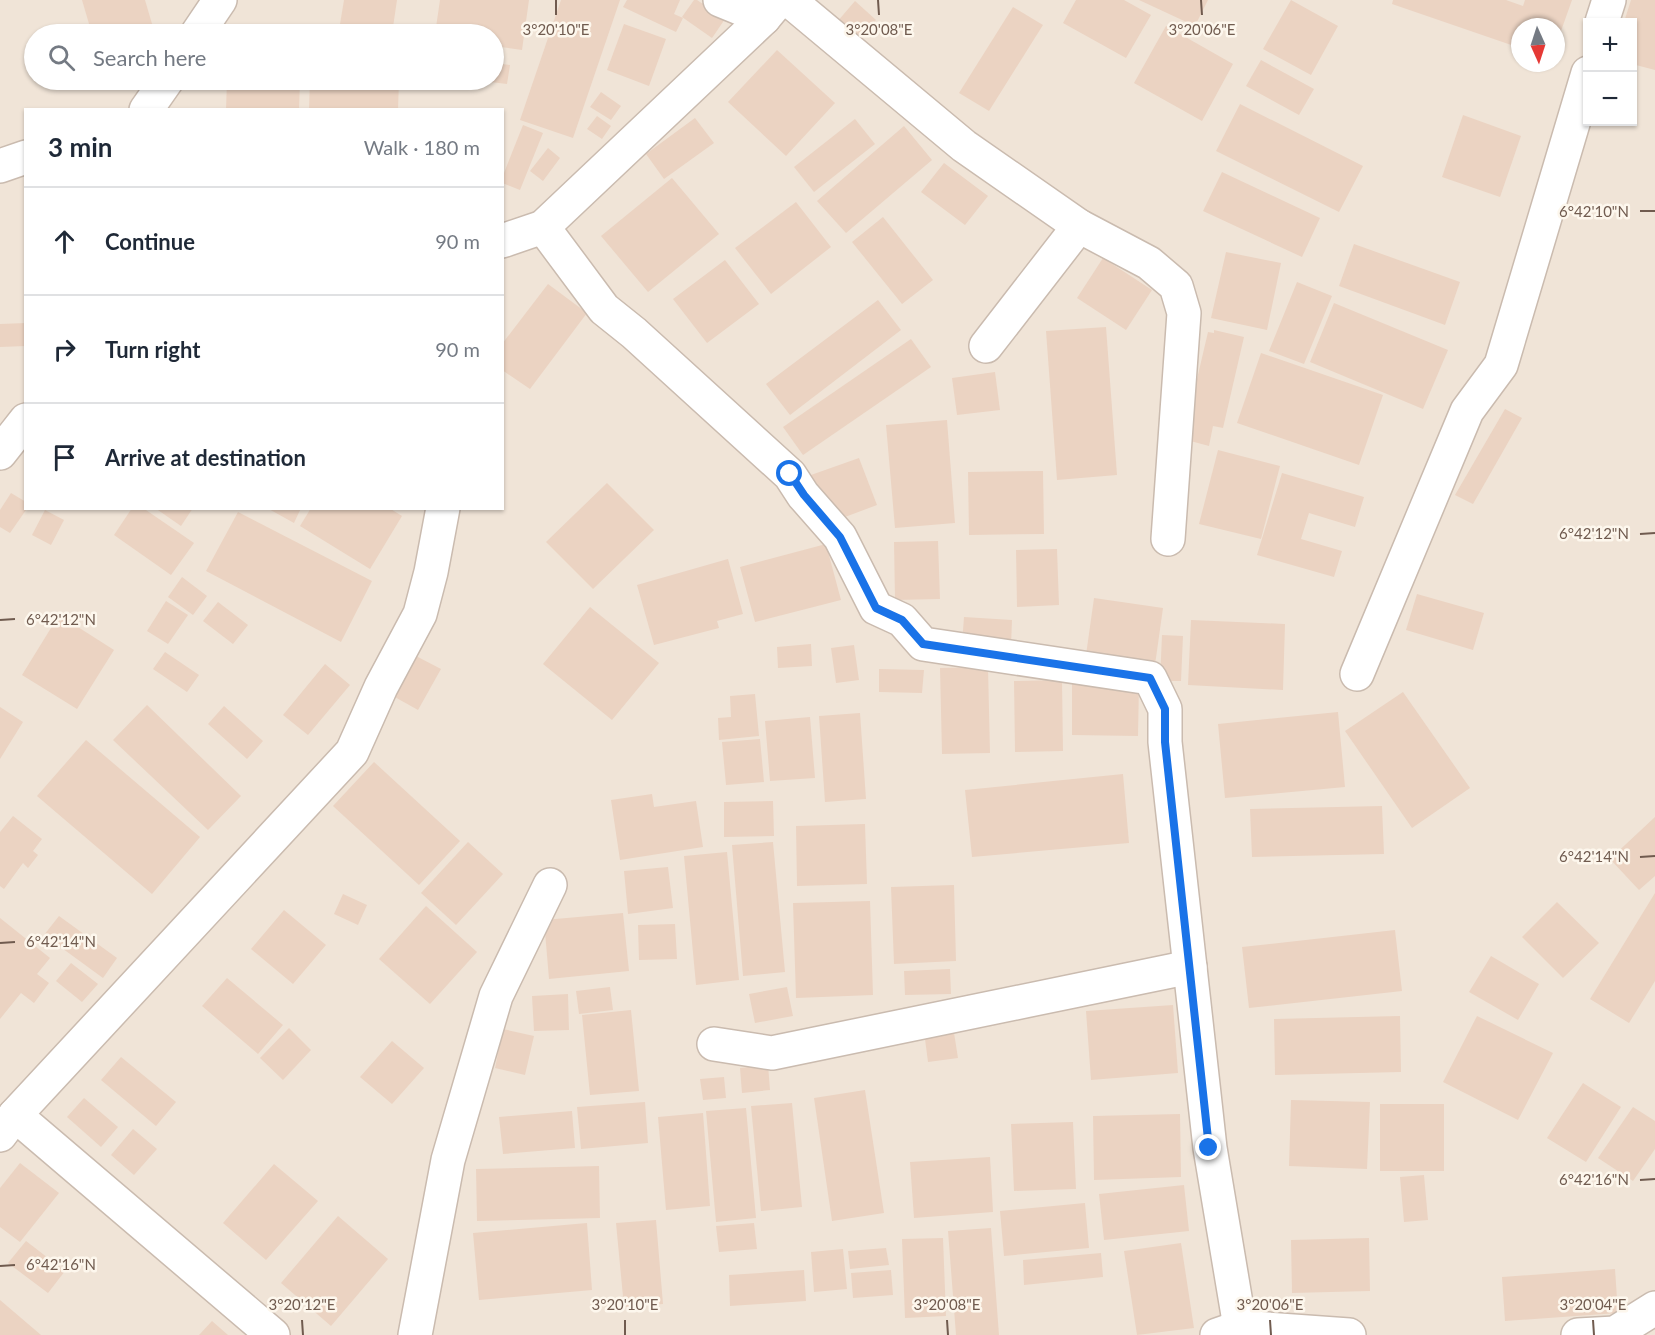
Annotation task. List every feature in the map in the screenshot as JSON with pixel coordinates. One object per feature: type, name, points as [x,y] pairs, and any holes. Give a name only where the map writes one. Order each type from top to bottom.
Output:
[{"type":"street","points":[[204,24],[220,0]]},
{"type":"street","points":[[720,0],[777,6],[964,146],[1079,226],[1149,263],[1176,286],[1184,313],[1168,539]]},
{"type":"street","points":[[1603,18],[1609,0]]},
{"type":"street","points":[[504,240],[543,227],[777,6]]},
{"type":"street","points":[[1357,674],[1467,411],[1501,364],[1583,87]]},
{"type":"street","points":[[147,108],[160,90]]},
{"type":"street","points":[[0,166],[24,158]]},
{"type":"street","points":[[986,346],[1079,226]]},
{"type":"street","points":[[543,227],[604,309],[634,333],[790,474],[804,495],[840,537],[876,608],[902,620],[923,644],[1150,678],[1165,709],[1165,742],[1229,1331],[1349,1335]]},
{"type":"street","points":[[0,453],[24,423]]},
{"type":"street","points":[[273,1335],[8,1125],[352,752],[381,687],[420,614],[431,572],[443,510]]},
{"type":"street","points":[[415,1335],[448,1160],[496,996],[550,885]]},
{"type":"street","points":[[714,1044],[772,1053],[1190,967]]},
{"type":"street","points":[[1578,1335],[1615,1333],[1655,1308]]},
{"type":"shaded area","points":[[0,0],[1655,0],[1655,1335],[0,1335]]},
{"type":"building","points":[[82,0],[145,0],[152,24],[89,24]]},
{"type":"building","points":[[344,0],[397,0],[393,24],[340,24]]},
{"type":"building","points":[[440,0],[529,0],[522,50],[504,47],[504,24],[436,24]]},
{"type":"building","points":[[561,0],[620,0],[573,138],[520,120]]},
{"type":"building","points":[[627,0],[680,0],[674,14],[683,18],[676,32],[623,7]]},
{"type":"building","points":[[694,0],[725,19],[712,38],[682,17]]},
{"type":"building","points":[[1076,0],[1124,0],[1151,15],[1126,58],[1063,23]]},
{"type":"building","points":[[1139,0],[1208,0],[1195,26]]},
{"type":"building","points":[[1291,0],[1338,26],[1311,75],[1263,49]]},
{"type":"building","points":[[1393,0],[1506,0],[1523,6],[1525,0],[1572,0],[1565,20],[1511,18],[1511,45],[1392,4]]},
{"type":"building","points":[[1631,0],[1655,0],[1655,70],[1637,65],[1637,18],[1625,18]]},
{"type":"building","points":[[855,1],[876,20],[858,41],[837,22]]},
{"type":"building","points":[[1013,7],[1043,25],[989,111],[959,93]]},
{"type":"building","points":[[624,24],[666,39],[649,86],[607,70]]},
{"type":"building","points":[[1166,26],[1233,64],[1202,121],[1134,83]]},
{"type":"building","points":[[777,50],[835,103],[786,156],[728,102]]},
{"type":"building","points":[[1261,60],[1314,89],[1299,115],[1246,86]]},
{"type":"building","points":[[504,64],[510,65],[507,84],[504,84]]},
{"type":"building","points":[[227,90],[300,90],[299,108],[226,108]]},
{"type":"building","points":[[310,90],[399,90],[398,108],[309,108]]},
{"type":"building","points":[[601,92],[621,106],[611,120],[590,107]]},
{"type":"building","points":[[1240,104],[1363,166],[1339,212],[1216,151]]},
{"type":"building","points":[[1463,115],[1521,136],[1500,197],[1442,177]]},
{"type":"building","points":[[597,116],[611,126],[602,139],[587,129]]},
{"type":"building","points":[[695,118],[714,143],[664,179],[646,154]]},
{"type":"building","points":[[855,119],[875,144],[814,192],[794,167]]},
{"type":"building","points":[[523,125],[543,133],[520,190],[504,184],[504,173]]},
{"type":"building","points":[[904,126],[932,160],[846,233],[817,201]]},
{"type":"building","points":[[548,148],[560,158],[543,181],[530,171]]},
{"type":"building","points":[[944,163],[988,196],[965,225],[921,192]]},
{"type":"building","points":[[1222,172],[1320,218],[1302,257],[1203,211]]},
{"type":"building","points":[[672,178],[719,234],[648,292],[601,236]]},
{"type":"building","points":[[796,202],[831,247],[771,294],[735,248]]},
{"type":"building","points":[[883,217],[933,280],[902,304],[852,242]]},
{"type":"building","points":[[1354,244],[1460,282],[1445,325],[1339,286]]},
{"type":"building","points":[[1226,252],[1281,263],[1267,330],[1211,318]]},
{"type":"building","points":[[1103,258],[1152,290],[1126,330],[1077,298]]},
{"type":"building","points":[[725,260],[759,304],[707,343],[673,299]]},
{"type":"building","points":[[1297,282],[1332,296],[1304,364],[1269,351]]},
{"type":"building","points":[[548,284],[587,313],[530,389],[504,371],[504,341]]},
{"type":"building","points":[[878,300],[901,330],[790,415],[766,384]]},
{"type":"building","points":[[1334,303],[1448,350],[1423,409],[1310,362]]},
{"type":"building","points":[[24,323],[24,346],[0,347],[0,324]]},
{"type":"building","points":[[1106,327],[1117,475],[1057,480],[1046,331]]},
{"type":"building","points":[[1214,330],[1244,337],[1223,428],[1213,426],[1209,446],[1183,439],[1208,332],[1214,333]]},
{"type":"building","points":[[911,339],[931,367],[803,455],[783,427]]},
{"type":"building","points":[[1261,353],[1383,395],[1359,465],[1237,423]]},
{"type":"building","points":[[995,372],[1000,410],[957,415],[952,378]]},
{"type":"building","points":[[1505,409],[1522,418],[1473,504],[1455,495]]},
{"type":"building","points":[[947,420],[955,523],[895,528],[886,425]]},
{"type":"building","points":[[1218,450],[1280,466],[1261,539],[1199,524]]},
{"type":"building","points":[[859,458],[877,505],[829,523],[811,475]]},
{"type":"building","points":[[1043,471],[1044,534],[969,535],[968,472]]},
{"type":"building","points":[[1282,473],[1364,497],[1355,527],[1309,513],[1301,539],[1342,551],[1334,577],[1257,555]]},
{"type":"building","points":[[607,483],[654,530],[593,589],[546,542]]},
{"type":"building","points":[[11,493],[24,501],[24,510],[26,510],[10,533],[0,527],[0,510]]},
{"type":"building","points":[[45,510],[64,520],[51,545],[32,535]]},
{"type":"building","points":[[131,510],[146,510],[194,543],[171,575],[114,535]]},
{"type":"building","points":[[158,510],[192,510],[181,526]]},
{"type":"building","points":[[271,510],[300,510],[294,523]]},
{"type":"building","points":[[310,510],[392,510],[402,516],[370,569],[300,526]]},
{"type":"building","points":[[238,512],[372,581],[341,642],[206,571]]},
{"type":"building","points":[[938,541],[940,599],[895,600],[894,542]]},
{"type":"building","points":[[826,544],[841,600],[755,622],[740,567]]},
{"type":"building","points":[[1057,549],[1059,605],[1017,607],[1016,550]]},
{"type":"building","points":[[728,559],[743,614],[717,621],[719,628],[654,645],[637,585]]},
{"type":"building","points":[[182,577],[207,596],[193,615],[168,597]]},
{"type":"building","points":[[1417,594],[1484,613],[1473,650],[1406,630]]},
{"type":"building","points":[[1094,598],[1163,608],[1155,665],[1086,655]]},
{"type":"building","points":[[166,601],[188,615],[168,644],[147,631]]},
{"type":"building","points":[[218,602],[248,625],[233,644],[203,621]]},
{"type":"building","points":[[590,607],[659,663],[612,720],[543,664]]},
{"type":"building","points":[[59,615],[114,650],[77,709],[22,675]]},
{"type":"building","points":[[964,617],[1012,620],[1011,646],[962,644]]},
{"type":"building","points":[[1191,620],[1285,624],[1283,690],[1188,685]]},
{"type":"building","points":[[1162,635],[1183,636],[1181,681],[1160,681]]},
{"type":"building","points":[[811,644],[812,666],[778,668],[777,647]]},
{"type":"building","points":[[854,645],[859,680],[836,683],[831,648]]},
{"type":"building","points":[[165,652],[199,675],[187,692],[153,669]]},
{"type":"building","points":[[416,656],[441,669],[418,710],[393,696]]},
{"type":"building","points":[[325,664],[350,685],[308,735],[283,715]]},
{"type":"building","points":[[988,667],[990,753],[942,754],[940,668]]},
{"type":"building","points":[[879,669],[924,670],[922,693],[879,692]]},
{"type":"building","points":[[1062,680],[1063,751],[1015,752],[1014,681]]},
{"type":"building","points":[[1072,683],[1139,684],[1138,736],[1072,735]]},
{"type":"building","points":[[1403,692],[1470,788],[1412,828],[1345,731]]},
{"type":"building","points":[[755,694],[759,736],[719,740],[718,718],[731,717],[730,696]]},
{"type":"building","points":[[147,705],[241,796],[208,830],[113,740]]},
{"type":"building","points":[[224,706],[263,741],[247,759],[208,724]]},
{"type":"building","points":[[0,707],[23,722],[0,759]]},
{"type":"building","points":[[1338,712],[1345,787],[1225,798],[1218,724]]},
{"type":"building","points":[[860,713],[866,799],[825,802],[819,716]]},
{"type":"building","points":[[810,717],[815,778],[770,781],[765,721]]},
{"type":"building","points":[[760,739],[764,782],[726,785],[722,742]]},
{"type":"building","points":[[86,740],[200,837],[152,894],[37,796]]},
{"type":"building","points":[[374,762],[460,841],[419,885],[333,806]]},
{"type":"building","points":[[1123,774],[1129,843],[972,857],[965,790]]},
{"type":"building","points":[[652,794],[654,807],[696,801],[703,847],[620,860],[611,800]]},
{"type":"building","points":[[773,801],[774,836],[724,837],[724,802]]},
{"type":"building","points":[[1382,806],[1384,854],[1252,857],[1250,809]]},
{"type":"building","points":[[13,816],[42,839],[33,851],[38,855],[28,868],[23,863],[4,889],[0,886],[0,832]]},
{"type":"building","points":[[1655,817],[1655,876],[1639,890],[1610,859]]},
{"type":"building","points":[[865,824],[867,884],[797,886],[796,826]]},
{"type":"building","points":[[468,842],[503,874],[456,925],[421,893]]},
{"type":"building","points":[[773,842],[785,972],[743,976],[732,845]]},
{"type":"building","points":[[727,852],[739,980],[696,985],[684,856]]},
{"type":"building","points":[[668,867],[673,908],[628,914],[624,871]]},
{"type":"building","points":[[954,885],[956,961],[894,964],[891,887]]},
{"type":"building","points":[[1655,893],[1655,981],[1629,1023],[1590,999]]},
{"type":"building","points":[[343,894],[367,905],[358,925],[334,914]]},
{"type":"building","points":[[870,901],[873,995],[796,998],[793,903]]},
{"type":"building","points":[[1557,902],[1599,943],[1563,978],[1522,937]]},
{"type":"building","points":[[426,906],[477,952],[430,1004],[379,959]]},
{"type":"building","points":[[284,910],[326,945],[293,984],[251,949]]},
{"type":"building","points":[[623,913],[629,971],[549,979],[544,920]]},
{"type":"building","points":[[59,916],[117,958],[103,978],[44,935]]},
{"type":"building","points":[[0,918],[50,958],[37,974],[49,983],[34,1003],[21,993],[0,1019]]},
{"type":"building","points":[[675,924],[677,959],[639,960],[638,925]]},
{"type":"building","points":[[1395,930],[1402,991],[1249,1008],[1242,947]]},
{"type":"building","points":[[1491,956],[1539,984],[1518,1020],[1469,992]]},
{"type":"building","points":[[71,963],[98,984],[82,1002],[56,981]]},
{"type":"building","points":[[950,969],[951,994],[905,995],[904,971]]},
{"type":"building","points":[[227,978],[283,1025],[258,1054],[202,1006]]},
{"type":"building","points":[[610,987],[613,1010],[579,1014],[576,991]]},
{"type":"building","points":[[787,987],[793,1016],[755,1023],[749,994]]},
{"type":"building","points":[[568,994],[569,1030],[534,1031],[532,996]]},
{"type":"building","points":[[1173,1005],[1178,1073],[1091,1080],[1086,1011]]},
{"type":"building","points":[[631,1010],[639,1091],[590,1095],[582,1015]]},
{"type":"building","points":[[1400,1016],[1401,1072],[1275,1075],[1274,1019]]},
{"type":"building","points":[[1477,1016],[1553,1053],[1518,1120],[1443,1082]]},
{"type":"building","points":[[952,1020],[958,1058],[928,1062],[923,1024]]},
{"type":"building","points":[[289,1028],[311,1050],[283,1080],[260,1058]]},
{"type":"building","points":[[503,1029],[534,1036],[525,1075],[495,1068]]},
{"type":"building","points":[[392,1041],[424,1068],[392,1104],[360,1077]]},
{"type":"building","points":[[121,1057],[176,1102],[156,1126],[101,1080]]},
{"type":"building","points":[[768,1065],[770,1090],[742,1093],[740,1068]]},
{"type":"building","points":[[724,1077],[726,1098],[703,1100],[700,1079]]},
{"type":"building","points":[[1583,1083],[1621,1107],[1586,1162],[1547,1138]]},
{"type":"building","points":[[865,1090],[884,1213],[832,1221],[814,1098]]},
{"type":"building","points":[[84,1098],[118,1127],[101,1147],[67,1117]]},
{"type":"building","points":[[1291,1100],[1370,1102],[1367,1169],[1289,1166]]},
{"type":"building","points":[[645,1102],[648,1143],[581,1149],[577,1107]]},
{"type":"building","points":[[792,1103],[802,1207],[761,1211],[751,1106]]},
{"type":"building","points":[[1380,1104],[1444,1104],[1444,1171],[1380,1171]]},
{"type":"building","points":[[1633,1107],[1655,1121],[1655,1149],[1633,1181],[1598,1158]]},
{"type":"building","points":[[746,1108],[756,1218],[716,1222],[706,1111]]},
{"type":"building","points":[[572,1111],[575,1148],[503,1154],[499,1117]]},
{"type":"building","points":[[703,1113],[710,1206],[666,1210],[658,1117]]},
{"type":"building","points":[[1180,1114],[1181,1177],[1094,1180],[1093,1116]]},
{"type":"building","points":[[1073,1122],[1076,1189],[1014,1191],[1011,1124]]},
{"type":"building","points":[[133,1129],[157,1149],[134,1175],[111,1155]]},
{"type":"building","points":[[990,1157],[993,1212],[914,1218],[910,1162]]},
{"type":"building","points":[[20,1163],[59,1193],[20,1242],[0,1227],[0,1188]]},
{"type":"building","points":[[274,1164],[318,1201],[266,1260],[223,1223]]},
{"type":"building","points":[[599,1166],[600,1218],[477,1221],[476,1169]]},
{"type":"building","points":[[1424,1175],[1428,1220],[1404,1222],[1400,1177]]},
{"type":"building","points":[[1184,1185],[1189,1231],[1104,1240],[1099,1194]]},
{"type":"building","points":[[1085,1203],[1089,1248],[1004,1256],[1000,1211]]},
{"type":"building","points":[[338,1216],[388,1259],[331,1326],[281,1283]]},
{"type":"building","points":[[656,1220],[663,1304],[624,1307],[616,1223]]},
{"type":"building","points":[[587,1223],[592,1290],[479,1300],[473,1233]]},
{"type":"building","points":[[754,1223],[757,1249],[719,1252],[716,1226]]},
{"type":"building","points":[[991,1228],[999,1335],[956,1335],[948,1231]]},
{"type":"building","points":[[943,1238],[946,1316],[905,1318],[902,1239]]},
{"type":"building","points":[[1369,1238],[1370,1291],[1292,1293],[1291,1240]]},
{"type":"building","points":[[26,1241],[65,1271],[48,1293],[8,1263]]},
{"type":"building","points":[[1181,1243],[1194,1328],[1137,1335],[1124,1251]]},
{"type":"building","points":[[886,1248],[889,1265],[850,1269],[848,1251]]},
{"type":"building","points":[[843,1249],[847,1289],[814,1292],[811,1252]]},
{"type":"building","points":[[1101,1253],[1103,1277],[1024,1285],[1023,1260]]},
{"type":"building","points":[[1615,1269],[1618,1313],[1505,1321],[1502,1277]]},
{"type":"building","points":[[804,1270],[806,1301],[730,1306],[729,1275]]},
{"type":"building","points":[[891,1270],[893,1295],[853,1298],[851,1273]]},
{"type":"building","points":[[0,1300],[41,1335],[0,1335]]},
{"type":"building","points":[[212,1321],[228,1335],[199,1335]]},
{"type":"route","points":[[790,474],[804,495],[840,537],[876,608],[902,620],[923,644],[1150,678],[1165,709],[1165,742],[1209,1148]]}]
